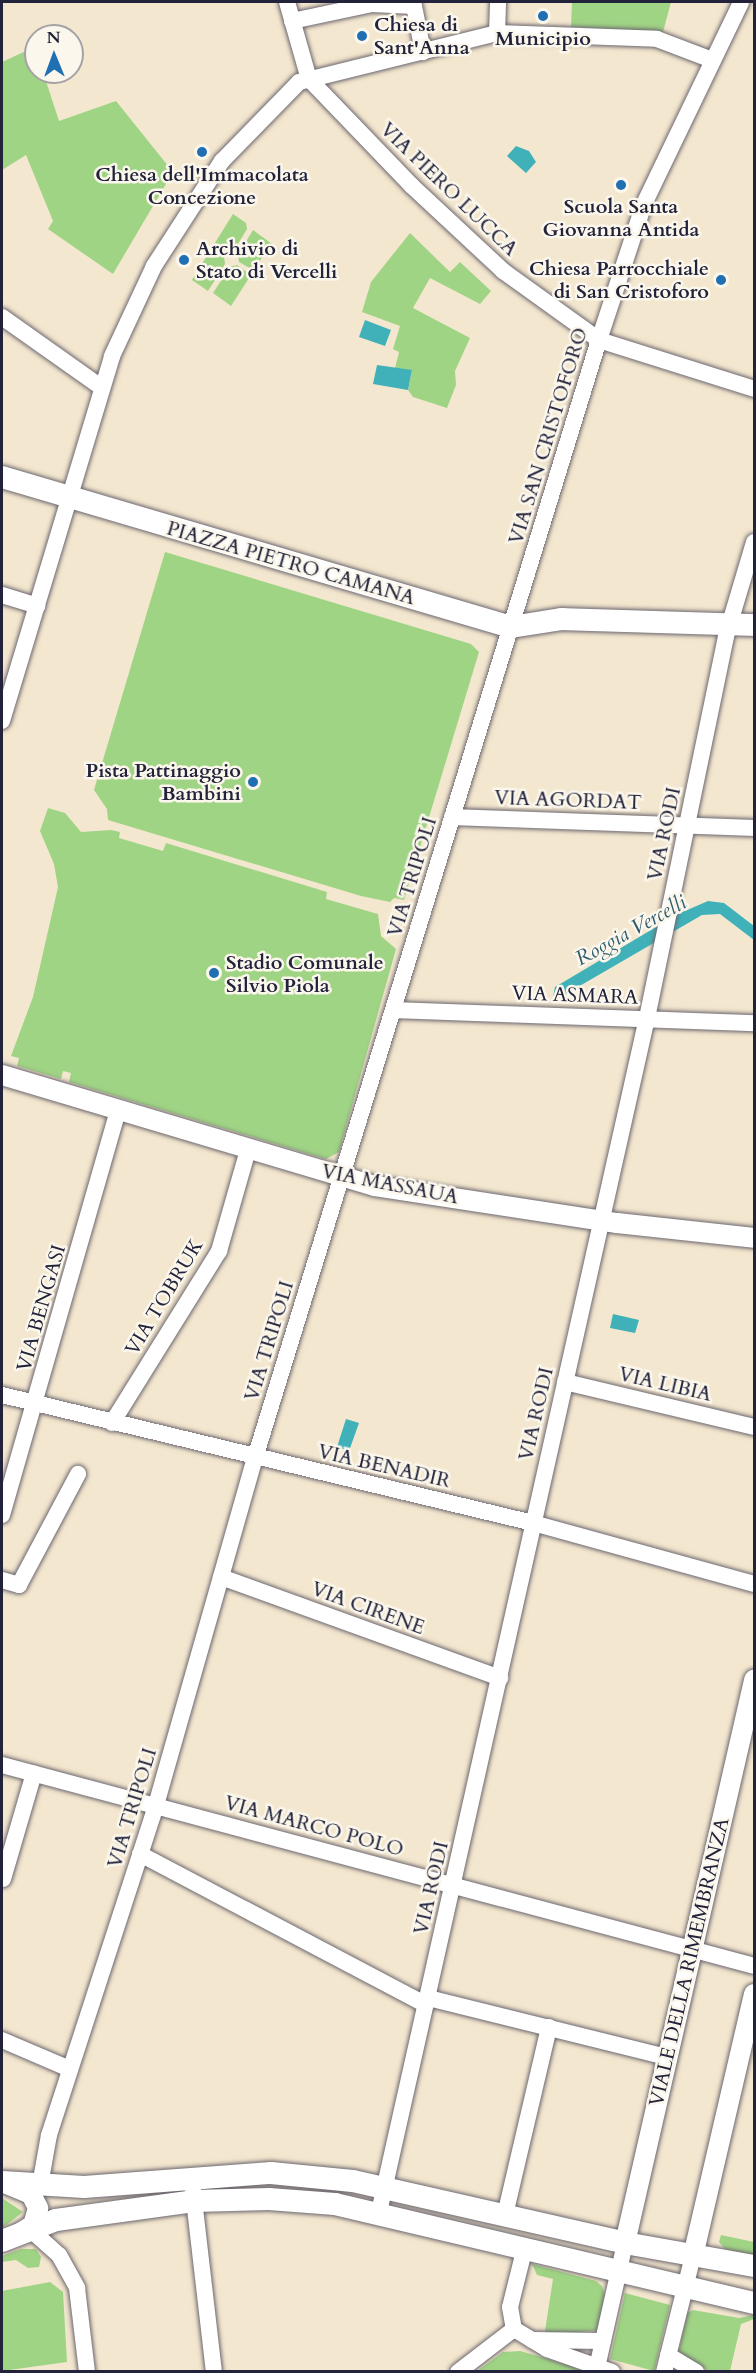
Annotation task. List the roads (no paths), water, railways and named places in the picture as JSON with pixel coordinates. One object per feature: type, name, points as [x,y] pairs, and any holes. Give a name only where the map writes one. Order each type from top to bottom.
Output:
[{"type":"main road","name":"PIAZZA PIETRO CAMANA","points":[[2,477],[511,627]]},
{"type":"main road","points":[[511,627],[562,619],[754,625]]},
{"type":"main road","points":[[3,2182],[84,2187],[192,2177],[271,2174],[385,2186],[625,2243],[754,2266]]},
{"type":"main road","points":[[15,2236],[90,2213],[194,2201],[269,2199],[379,2212],[754,2303]]},
{"type":"street","points":[[287,2],[309,79]]},
{"type":"street","points":[[497,33],[498,2]]},
{"type":"street","name":"VIA SAN CRISTOFORO","points":[[511,627],[599,340],[644,204],[741,2]]},
{"type":"street","points":[[292,21],[372,4],[414,6],[423,52]]},
{"type":"street","points":[[2,721],[71,499],[101,387],[154,266],[222,161],[299,82],[497,33],[657,39],[712,60]]},
{"type":"street","name":"VIA PIERO LUCCA","points":[[309,79],[412,186],[503,271],[599,340],[754,389]]},
{"type":"street","points":[[2,317],[101,387]]},
{"type":"street","name":"VIA RODI","points":[[379,2212],[647,1018],[730,624],[754,542]]},
{"type":"street","points":[[2,595],[37,606]]},
{"type":"street","name":"VIA TRIPOLI","points":[[40,2185],[49,2134],[156,1805],[255,1458],[394,1010],[501,648],[511,627]]},
{"type":"street","name":"VIA AGORDAT","points":[[452,817],[754,828]]},
{"type":"street","name":"VIA ASMARA","points":[[394,1010],[754,1023]]},
{"type":"street","name":"VIA MASSAUA","points":[[2,1075],[342,1177],[600,1221],[754,1238]]},
{"type":"street","name":"VIA BENGASI","points":[[2,1515],[36,1404],[118,1111]]},
{"type":"street","name":"VIA TOBRUK","points":[[112,1423],[219,1251],[248,1150]]},
{"type":"street","name":"VIA LIBIA","points":[[565,1382],[754,1427]]},
{"type":"street","name":"VIA BENADIR","points":[[2,1395],[255,1458],[533,1523],[754,1584]]},
{"type":"street","points":[[2,1580],[18,1585],[78,1474]]},
{"type":"street","name":"VIA CIRENE","points":[[221,1577],[500,1678]]},
{"type":"street","name":"VIALE DELLA RIMEMBRANZA","points":[[625,2243],[754,1680]]},
{"type":"street","name":"VIA MARCO POLO","points":[[2,1765],[754,1966]]},
{"type":"street","points":[[3,1879],[34,1773]]},
{"type":"street","points":[[140,1854],[427,2001],[549,2027],[667,2057]]},
{"type":"street","points":[[696,2372],[666,2363],[754,1994]]},
{"type":"street","points":[[505,2215],[549,2027]]},
{"type":"street","points":[[2,2040],[70,2069]]},
{"type":"street","points":[[192,2177],[214,2372]]},
{"type":"street","points":[[3,2182],[31,2194],[38,2208],[33,2225],[15,2236]]},
{"type":"street","points":[[15,2236],[59,2255],[77,2288],[87,2372]]},
{"type":"street","points":[[525,2247],[510,2307],[514,2329],[529,2340],[602,2370],[603,2341],[617,2270],[625,2243]]},
{"type":"street","points":[[458,2372],[514,2329]]},
{"type":"street","points":[[529,2340],[603,2341]]},
{"type":"water","points":[[516,146],[529,151],[536,162],[526,173],[507,156]]},
{"type":"water","points":[[365,320],[391,330],[385,346],[359,337]]},
{"type":"water","points":[[377,365],[412,370],[408,390],[373,384]]},
{"type":"water","points":[[708,901],[724,903],[754,926],[754,940],[720,914],[702,915],[552,1002],[555,987],[678,914]]},
{"type":"water","points":[[613,1314],[639,1320],[635,1333],[610,1328]]},
{"type":"water","points":[[346,1419],[359,1423],[349,1451],[337,1447]]},
{"type":"place","name":"Municipio","points":[[543,16]]},
{"type":"place","name":"Chiesa di Sant'Anna","points":[[362,36]]},
{"type":"place","name":"Chiesa dell'Immacolata Concezione","points":[[202,152]]},
{"type":"place","name":"Scuola Santa Giovanna Antida","points":[[621,185]]},
{"type":"place","name":"Archivio di Stato di Vercelli","points":[[184,260]]},
{"type":"place","name":"Chiesa Parrocchiale di San Cristoforo","points":[[721,280]]},
{"type":"place","name":"Pista Pattinaggio Bambini","points":[[253,782]]},
{"type":"place","name":"Stadio Comunale Silvio Piola","points":[[214,973]]},
{"type":"water label","name":"Roggia Vercelli","points":[[631,931]]}]
